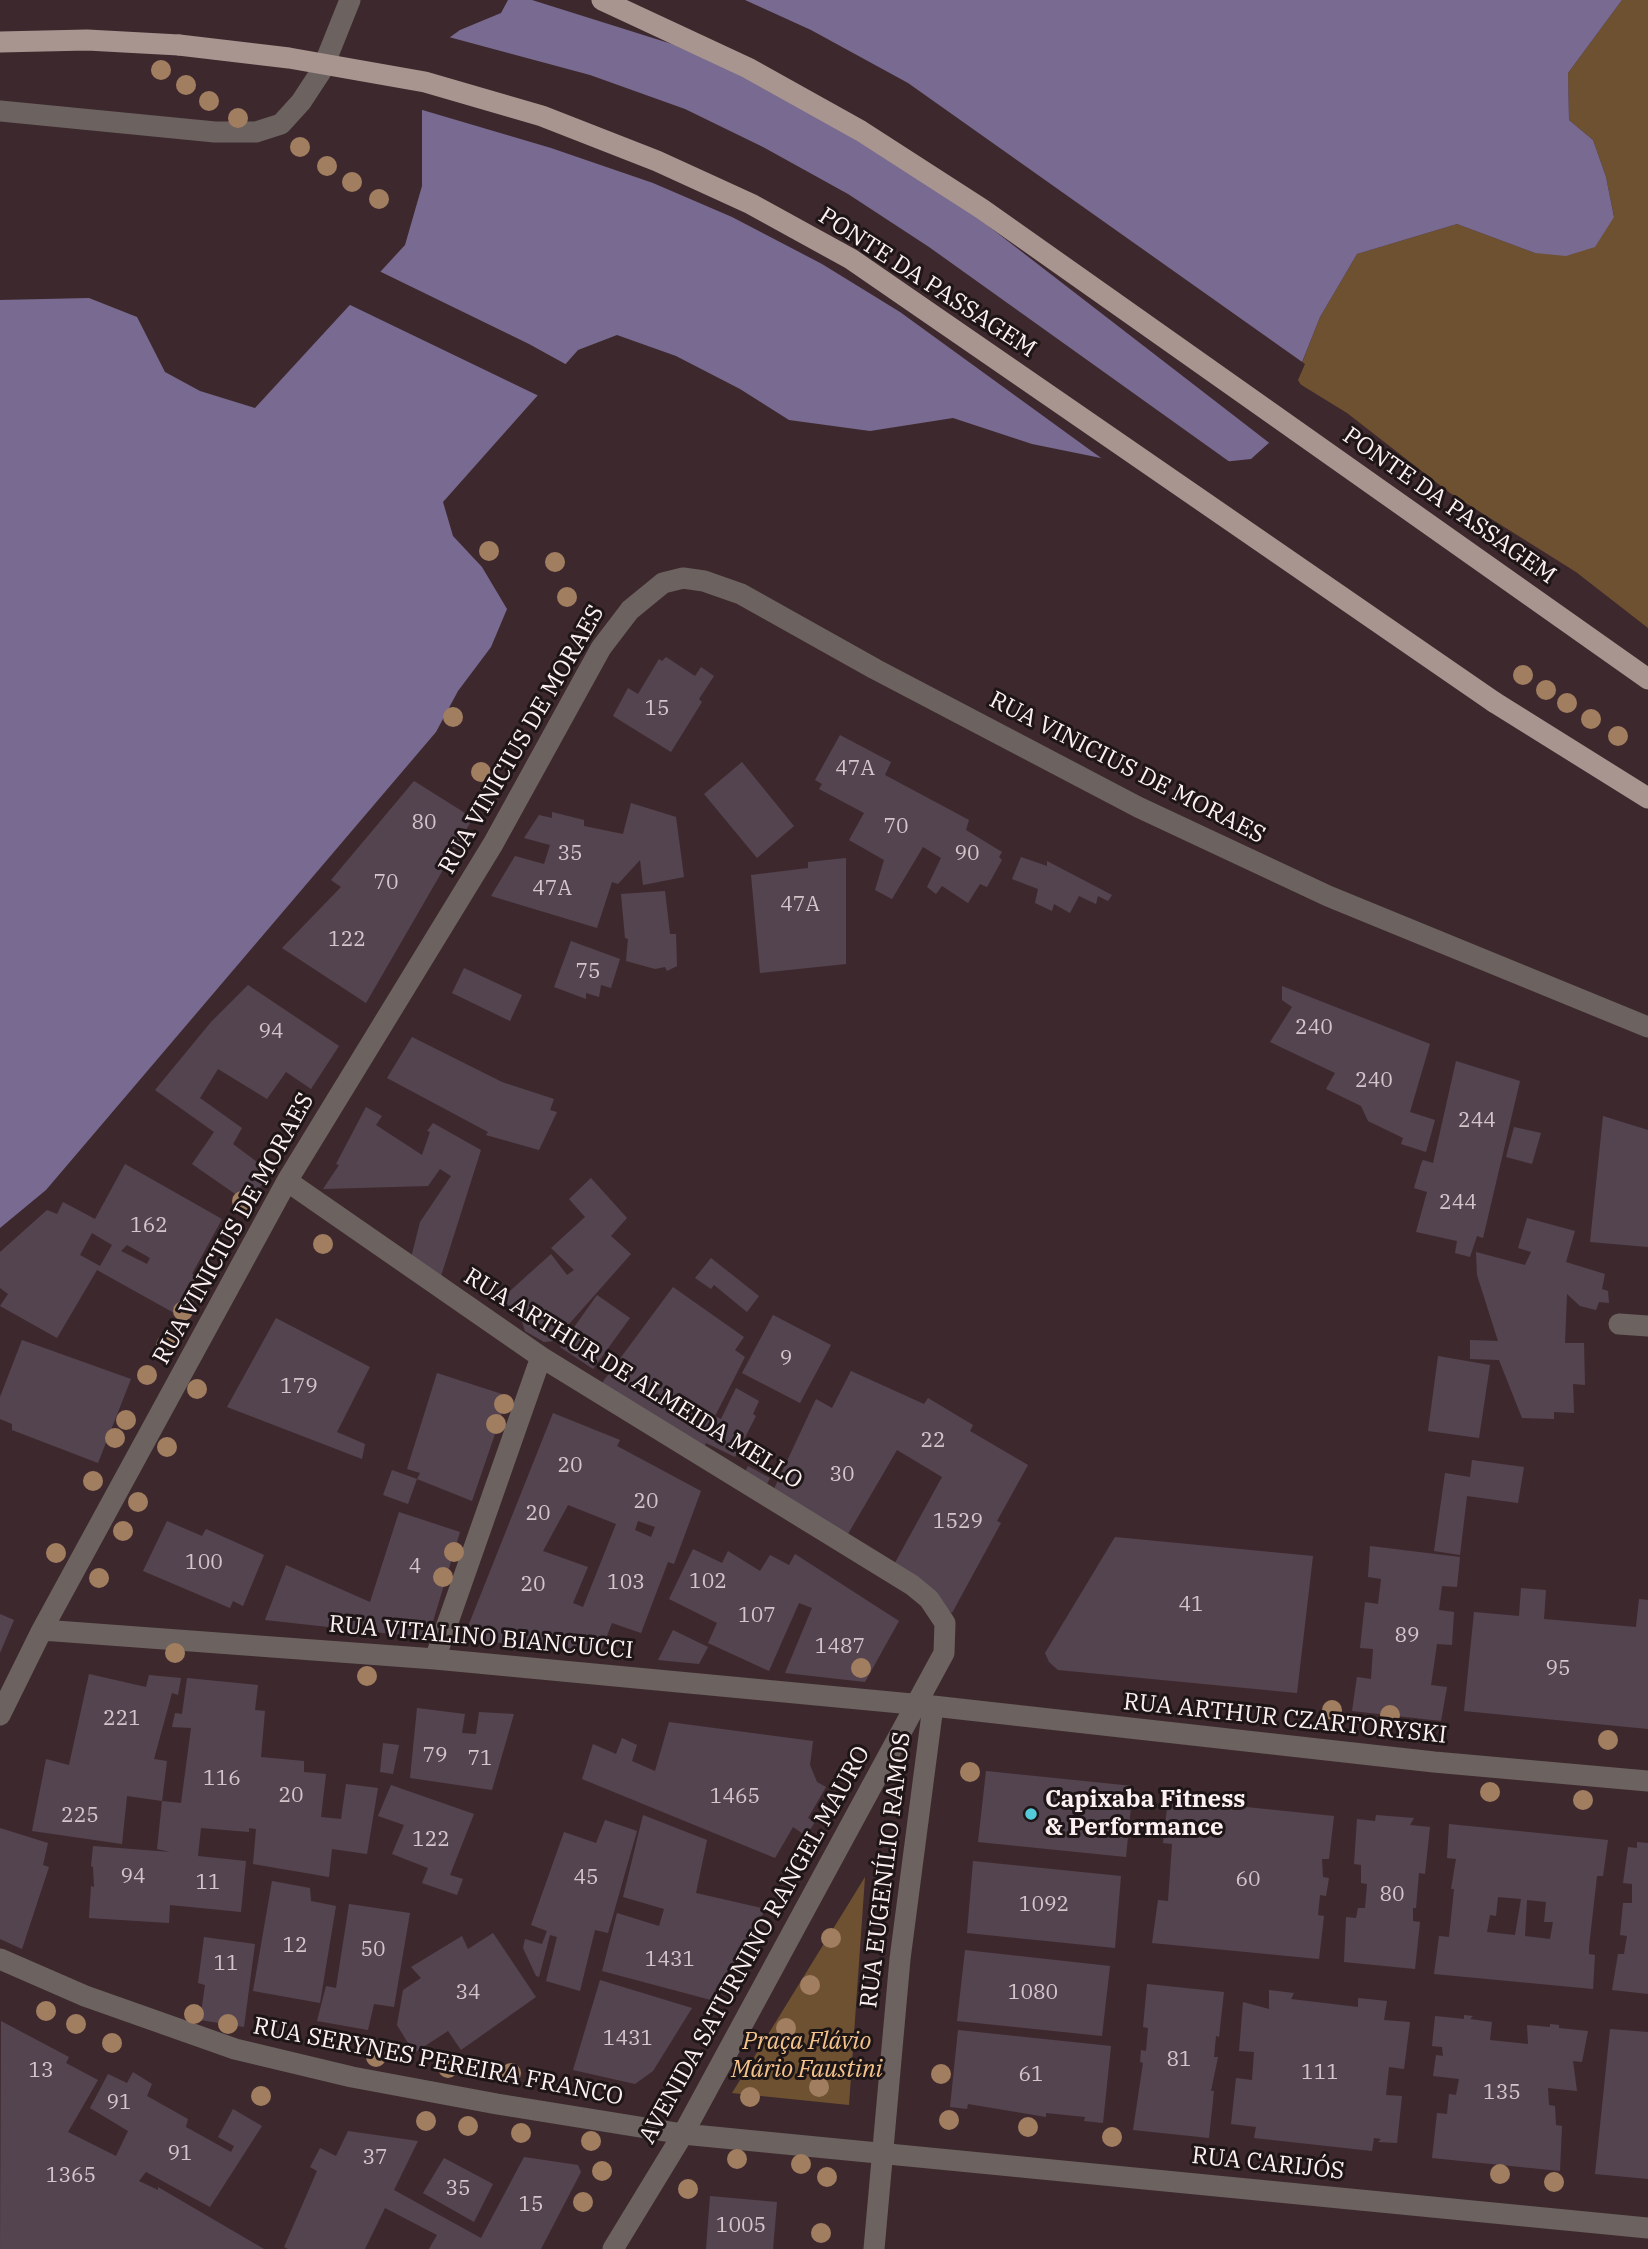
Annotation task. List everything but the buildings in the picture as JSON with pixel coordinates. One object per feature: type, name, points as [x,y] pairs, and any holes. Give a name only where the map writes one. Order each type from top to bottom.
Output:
[{"type":"main road","name":"PONTE DA PASSAGEM","points":[[602,0],[748,68],[861,131],[982,209],[1623,662]]},
{"type":"main road","name":"PONTE DA PASSAGEM","points":[[0,42],[87,40],[179,45],[289,58],[425,82],[542,116],[657,161],[751,204],[851,258],[1494,702],[1648,799]]},
{"type":"main road","points":[[1623,662],[1648,672]]},
{"type":"main road","points":[[1623,662],[1648,679]]},
{"type":"street","points":[[0,111],[215,132],[256,132],[281,124],[301,102],[322,70],[350,0]]},
{"type":"street","name":"RUA VINICIUS DE MORAES","points":[[0,1715],[42,1630],[287,1181],[493,844],[601,648],[629,610],[663,583],[683,578],[704,581],[741,594],[875,669],[1138,807],[1328,896],[1648,1027]]},
{"type":"street","name":"RUA ARTHUR DE ALMEIDA MELLO","points":[[287,1181],[541,1357],[912,1585],[929,1599],[945,1623]]},
{"type":"street","points":[[1619,1324],[1648,1326]]},
{"type":"street","points":[[435,1659],[541,1357]]},
{"type":"street","name":"AVENIDA SATURNINO RANGEL MAURO","points":[[613,2249],[683,2134],[924,1705],[944,1653],[945,1623]]},
{"type":"street","name":"RUA VITALINO BIANCUCCI","points":[[42,1630],[435,1659],[924,1705]]},
{"type":"street","name":"RUA ARTHUR CZARTORYSKI","points":[[924,1705],[1434,1762],[1648,1781]]},
{"type":"street","name":"RUA EUGENÍLIO RAMOS","points":[[874,2249],[924,1705]]},
{"type":"street","name":"RUA SERYNES PEREIRA FRANCO","points":[[0,1959],[85,1996],[235,2049],[365,2079],[683,2134],[882,2152]]},
{"type":"street","name":"RUA CARIJÓS","points":[[882,2152],[1648,2228]]},
{"type":"green space","points":[[1622,0],[1648,0],[1648,628],[1576,572],[1450,493],[1347,413],[1295,381],[1320,317],[1357,254],[1457,224],[1535,253],[1595,246],[1614,216],[1606,177],[1593,140],[1569,120],[1568,73]]},
{"type":"green space","name":"Praça Flávio Mário Faustini","points":[[865,1877],[849,2105],[732,2093]]},
{"type":"shaded area","points":[[508,0],[1622,0],[1568,73],[1569,120],[1593,140],[1606,177],[1614,217],[1595,247],[1566,256],[1535,253],[1457,224],[1357,254],[1320,317],[1295,380],[1311,405],[1251,459],[1155,469],[1032,444],[953,418],[870,431],[789,420],[740,389],[676,356],[617,335],[578,350],[443,502],[453,536],[482,567],[507,609],[491,647],[458,691],[436,732],[46,1190],[0,1228],[0,300],[89,298],[137,317],[165,372],[200,391],[255,408],[405,245],[422,186],[422,97],[435,48],[460,30],[501,13]]},
{"type":"pier","points":[[532,0],[745,0],[811,30],[908,83],[1305,364],[1298,380],[1314,407],[1272,445],[956,201],[772,88],[672,44]]},
{"type":"pier","points":[[445,36],[590,75],[685,109],[763,147],[848,194],[929,247],[1234,465],[1155,473],[1108,463],[900,312],[822,264],[732,217],[653,183],[551,148],[419,109],[419,97],[432,47]]},
{"type":"pier","points":[[377,270],[569,366],[541,397],[346,303]]},
{"type":"place","name":"Capixaba Fitness & Performance","points":[[1031,1814]]}]
